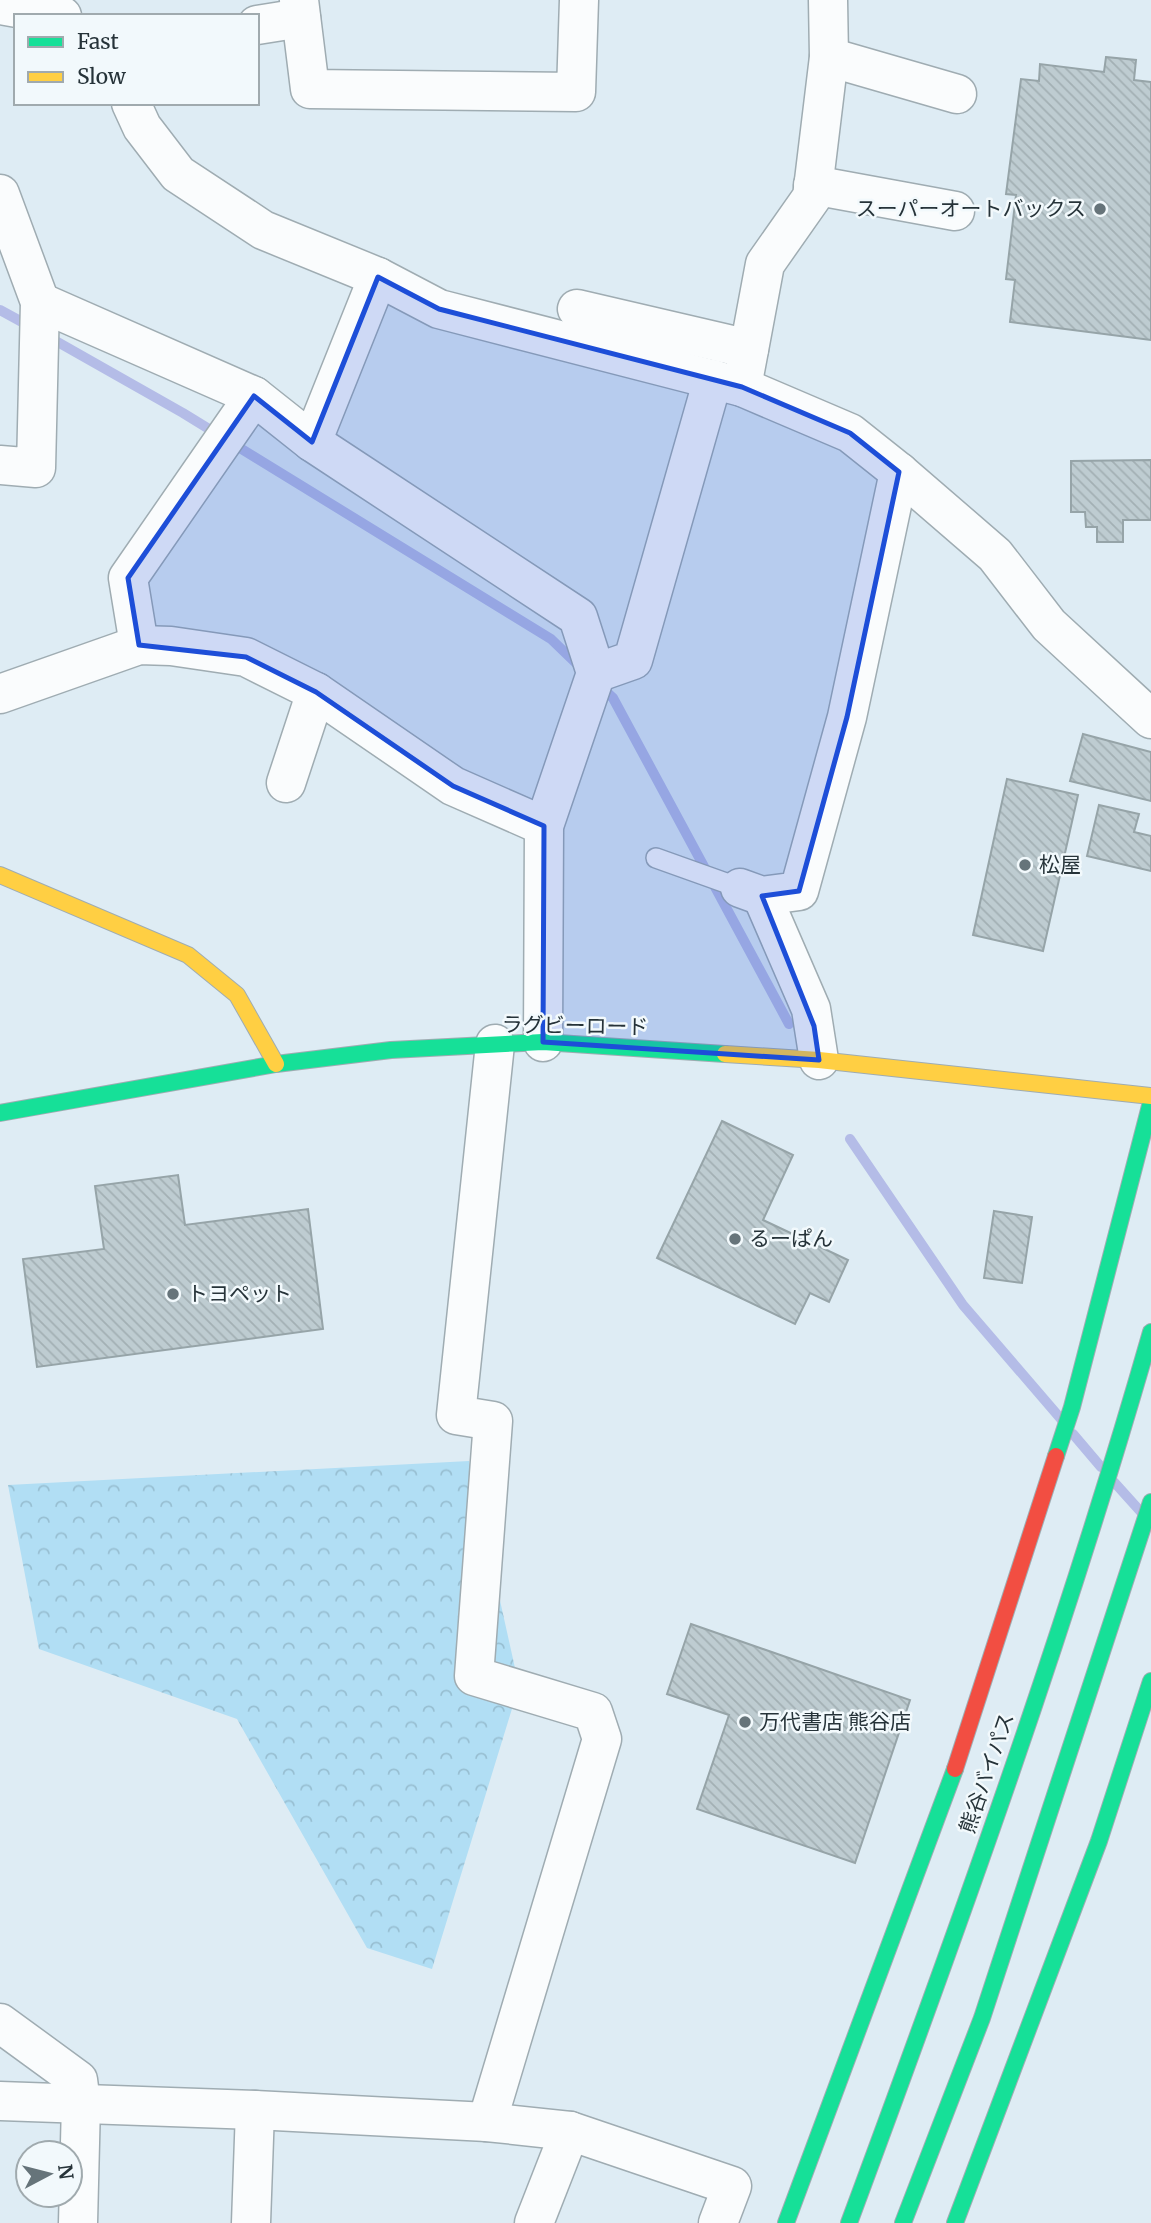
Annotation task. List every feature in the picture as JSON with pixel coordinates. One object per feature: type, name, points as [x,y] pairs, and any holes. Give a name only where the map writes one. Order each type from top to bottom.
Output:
[{"type":"main road","points":[[0,875],[188,955],[237,995],[276,1064]]},
{"type":"main road","name":"ラグビーロード","points":[[0,1113],[276,1064],[391,1050],[543,1042],[818,1059],[1151,1096]]},
{"type":"main road","points":[[786,2223],[951,1782],[1072,1408],[1151,1102]]},
{"type":"main road","name":"熊谷バイパス","points":[[849,2223],[928,2009],[1053,1646],[1094,1525],[1151,1332]]},
{"type":"main road","points":[[904,2223],[982,2018],[1151,1502]]},
{"type":"main road","points":[[956,2223],[1099,1841],[1151,1681]]},
{"type":"street","points":[[259,24],[300,9],[310,89],[576,92],[579,0]]},
{"type":"street","points":[[592,685],[633,660],[728,383],[749,349],[765,264],[812,197],[829,57],[828,0]]},
{"type":"street","points":[[0,5],[51,14]]},
{"type":"street","points":[[829,57],[957,94]]},
{"type":"street","points":[[132,105],[142,127],[178,174],[263,230],[378,277],[439,309],[728,383],[849,433],[899,472],[995,555],[1049,625],[1151,719]]},
{"type":"street","points":[[813,185],[956,211]]},
{"type":"street","points":[[0,194],[40,304],[36,468],[0,465]]},
{"type":"street","points":[[312,442],[378,277]]},
{"type":"street","points":[[40,304],[312,442],[578,617],[592,685],[544,826],[543,1042]]},
{"type":"street","points":[[577,309],[749,349]]},
{"type":"street","points":[[139,645],[128,578],[247,407]]},
{"type":"street","points":[[818,1059],[811,1009],[751,892],[799,891],[847,717],[899,472]]},
{"type":"street","points":[[0,694],[139,645],[171,646],[246,657],[316,692],[453,786],[544,826]]},
{"type":"street","points":[[286,783],[316,692]]},
{"type":"street","points":[[487,2122],[602,1739],[593,1712],[474,1676],[493,1420],[456,1415],[495,1044]]},
{"type":"street","points":[[0,2023],[78,2080],[81,2103],[78,2223]]},
{"type":"street","points":[[0,2101],[487,2122],[570,2131],[732,2186],[718,2223]]},
{"type":"street","points":[[251,2223],[255,2110]]},
{"type":"street","points":[[534,2223],[570,2131]]},
{"type":"lane","points":[[656,858],[751,892]]},
{"type":"highlighted area","points":[[378,277],[439,309],[742,387],[850,433],[899,472],[847,717],[799,891],[762,896],[814,1026],[819,1060],[543,1042],[544,826],[453,786],[316,692],[246,657],[139,645],[128,578],[254,396],[312,442]]},
{"type":"green space","points":[[469,1461],[519,1686],[432,1969],[367,1948],[237,1719],[39,1649],[8,1485]]},
{"type":"building","points":[[1106,57],[1136,60],[1134,80],[1151,82],[1151,340],[1010,322],[1015,280],[1006,279],[1016,195],[1006,194],[1021,79],[1039,81],[1040,64],[1104,72]]},
{"type":"building","points":[[1151,460],[1151,520],[1123,520],[1123,542],[1097,542],[1097,527],[1086,527],[1085,512],[1071,512],[1071,461]]},
{"type":"building","points":[[1083,734],[1151,752],[1151,801],[1070,781]]},
{"type":"building","name":"松屋","points":[[1007,779],[1078,795],[1043,951],[973,935]]},
{"type":"building","points":[[1099,805],[1139,814],[1134,832],[1151,836],[1151,871],[1087,856]]},
{"type":"building","name":"るーぱん","points":[[722,1121],[793,1155],[763,1220],[848,1260],[829,1302],[810,1293],[795,1324],[657,1258]]},
{"type":"building","name":"トヨペット","points":[[178,1175],[185,1225],[308,1209],[323,1329],[37,1367],[23,1259],[104,1249],[95,1186]]},
{"type":"building","points":[[994,1211],[1032,1217],[1022,1283],[984,1278]]},
{"type":"building","points":[[691,1624],[910,1700],[855,1863],[697,1809],[729,1715],[667,1694]]},
{"type":"waterway","points":[[0,310],[33,328]]},
{"type":"waterway","points":[[47,336],[183,413],[551,639],[580,667]]},
{"type":"waterway","points":[[599,685],[613,698],[789,1024]]},
{"type":"waterway","points":[[850,1139],[963,1305],[1061,1419]]},
{"type":"waterway","points":[[1073,1434],[1101,1467]]},
{"type":"waterway","points":[[1114,1482],[1141,1512]]},
{"type":"traffic: fast","points":[[0,1113],[276,1064],[391,1050],[543,1042],[725,1054]]},
{"type":"traffic: fast","points":[[1056,1456],[1072,1407],[1151,1102]]},
{"type":"traffic: fast","points":[[849,2223],[1009,1780],[1083,1557],[1151,1332]]},
{"type":"traffic: fast","points":[[903,2223],[982,2018],[1151,1502]]},
{"type":"traffic: fast","points":[[955,2223],[1099,1841],[1151,1681]]},
{"type":"traffic: fast","points":[[786,2223],[955,1769]]},
{"type":"traffic: slow","points":[[0,875],[188,955],[237,995],[276,1064]]},
{"type":"traffic: slow","points":[[725,1054],[819,1060],[1151,1096]]},
{"type":"traffic: jam","points":[[955,1769],[1056,1456]]},
{"type":"place","name":"スーパーオートバックス","points":[[1100,209]]},
{"type":"place","name":"松屋","points":[[1025,865]]},
{"type":"place","name":"るーぱん","points":[[735,1239]]},
{"type":"place","name":"トヨペット","points":[[173,1294]]},
{"type":"place","name":"万代書店 熊谷店","points":[[745,1722]]}]
